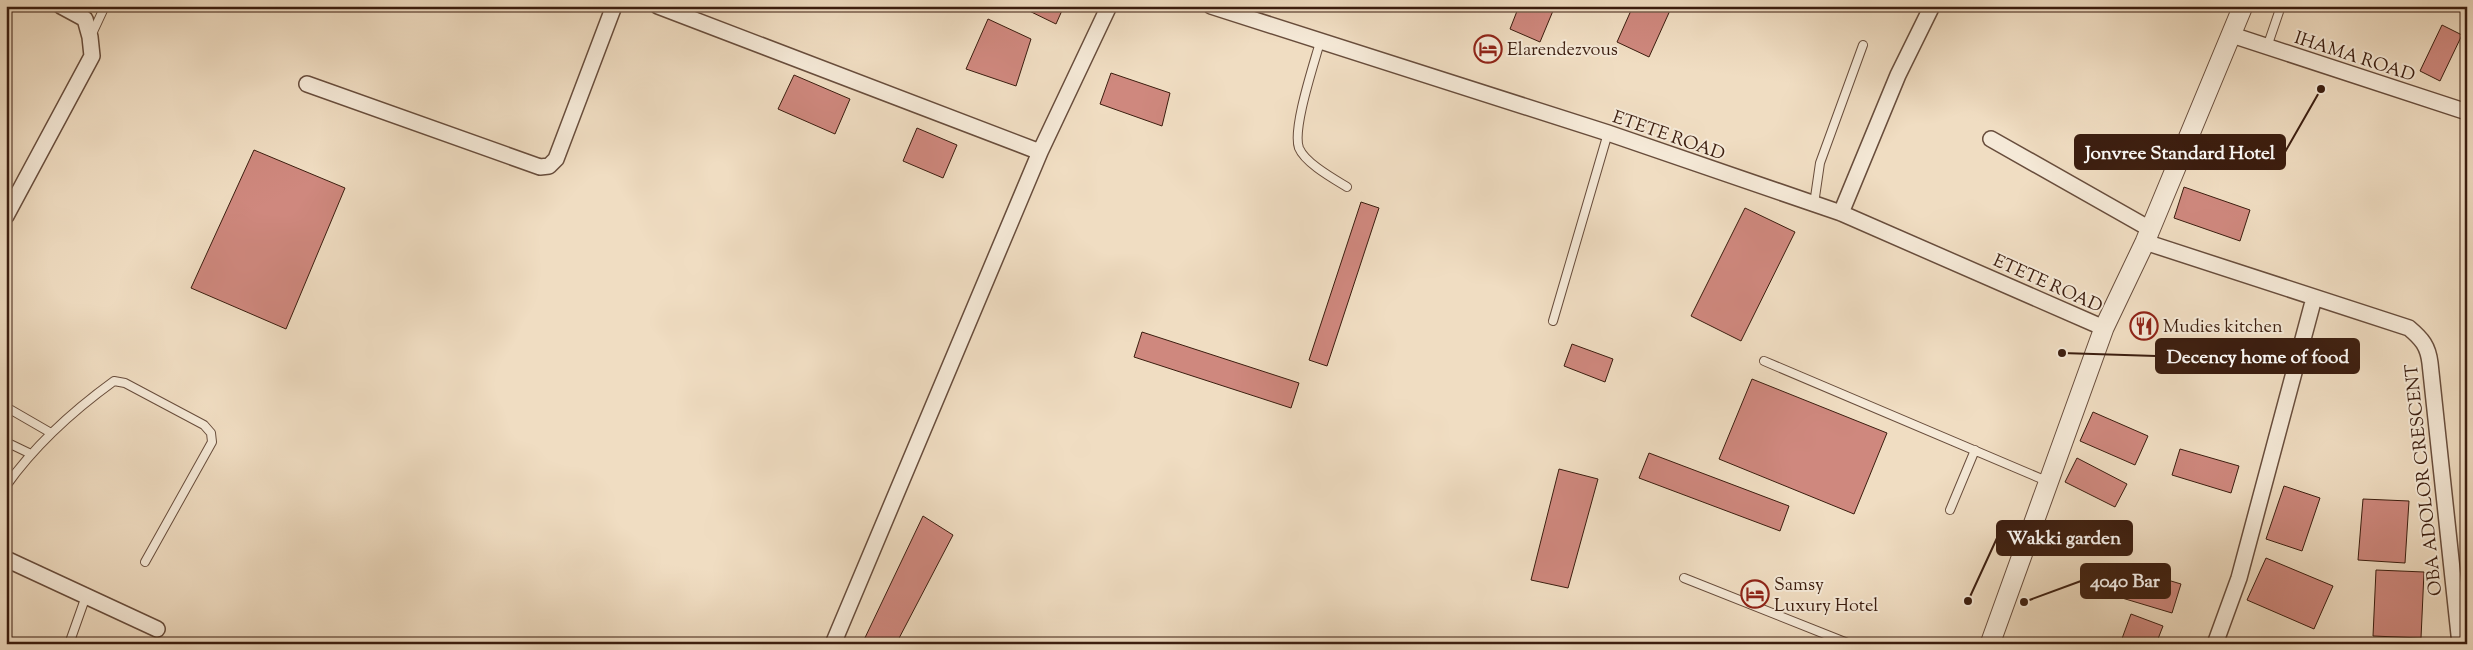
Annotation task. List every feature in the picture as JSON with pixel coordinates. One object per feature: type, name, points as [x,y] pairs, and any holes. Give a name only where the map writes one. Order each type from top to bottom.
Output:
[{"type":"street","points":[[6,216],[92,56],[85,19],[61,6]]},
{"type":"street","points":[[307,84],[540,167],[549,166],[556,159],[614,6]]},
{"type":"street","points":[[658,6],[1040,152]]},
{"type":"street","points":[[833,644],[1040,152],[1108,6]]},
{"type":"street","name":"ETETE ROAD","points":[[1211,6],[1608,133],[1842,213],[2104,328]]},
{"type":"street","points":[[1253,20],[1259,6]]},
{"type":"street","points":[[1842,213],[1898,75],[1932,6]]},
{"type":"street","points":[[1990,644],[2104,328],[2147,236],[2243,6]]},
{"type":"street","name":"IHAMA ROAD","points":[[2232,35],[2467,112]]},
{"type":"street","name":"OBA ADOLOR CRESCENT","points":[[1990,139],[2147,236],[2314,298],[2409,328],[2428,349],[2460,644]]},
{"type":"street","points":[[2215,644],[2239,578],[2314,298]]},
{"type":"street","points":[[6,559],[157,630]]},
{"type":"lane","points":[[90,38],[105,6]]},
{"type":"lane","points":[[2266,47],[2281,6]]},
{"type":"lane","points":[[1320,42],[1299,123],[1300,148],[1307,158],[1347,187]]},
{"type":"lane","points":[[1814,204],[1820,163],[1863,45]]},
{"type":"lane","points":[[1553,321],[1608,133]]},
{"type":"lane","points":[[1764,361],[2049,482]]},
{"type":"lane","points":[[6,486],[31,454],[51,433],[114,381],[126,383],[204,425],[211,433],[212,442],[144,562]]},
{"type":"lane","points":[[6,407],[51,433]]},
{"type":"lane","points":[[6,442],[31,454]]},
{"type":"lane","points":[[1950,510],[1976,450]]},
{"type":"lane","points":[[1684,578],[1850,644]]},
{"type":"lane","points":[[69,644],[86,596]]},
{"type":"building","points":[[1019,6],[1064,6],[1056,24]]},
{"type":"building","points":[[1519,6],[1555,6],[1540,42],[1510,29]]},
{"type":"building","points":[[1633,6],[1672,6],[1649,57],[1617,42]]},
{"type":"building","points":[[988,19],[1031,39],[1016,86],[966,69]]},
{"type":"building","points":[[2442,25],[2462,35],[2440,81],[2420,71]]},
{"type":"building","points":[[1111,73],[1170,93],[1162,126],[1100,104]]},
{"type":"building","points":[[794,75],[850,99],[835,134],[778,109]]},
{"type":"building","points":[[917,128],[957,145],[943,178],[903,161]]},
{"type":"building","points":[[254,150],[345,188],[286,329],[191,288]]},
{"type":"building","points":[[2184,187],[2250,210],[2240,241],[2174,218]]},
{"type":"building","points":[[1361,202],[1379,208],[1327,366],[1309,360]]},
{"type":"building","points":[[1745,208],[1795,232],[1741,341],[1691,316]]},
{"type":"building","points":[[1142,332],[1299,383],[1291,408],[1134,357]]},
{"type":"building","points":[[1572,344],[1613,359],[1605,382],[1564,366]]},
{"type":"building","points":[[1752,379],[1887,433],[1854,514],[1719,459]]},
{"type":"building","points":[[2093,412],[2148,436],[2135,465],[2080,441]]},
{"type":"building","points":[[2180,449],[2239,466],[2231,493],[2172,475]]},
{"type":"building","points":[[1649,453],[1789,506],[1780,531],[1639,478]]},
{"type":"building","points":[[2077,458],[2127,484],[2115,507],[2065,482]]},
{"type":"building","points":[[1559,469],[1598,479],[1568,588],[1531,580]]},
{"type":"building","points":[[2284,486],[2320,498],[2302,551],[2266,539]]},
{"type":"building","points":[[2363,499],[2409,501],[2405,563],[2358,560]]},
{"type":"building","points":[[923,516],[953,535],[896,644],[862,644]]},
{"type":"building","points":[[2266,558],[2333,586],[2314,629],[2247,600]]},
{"type":"building","points":[[2131,569],[2181,584],[2172,613],[2122,598]]},
{"type":"building","points":[[2376,570],[2424,572],[2421,638],[2373,636]]},
{"type":"building","points":[[2131,614],[2163,626],[2156,644],[2120,644]]},
{"type":"place","name":"Elarendezvous","points":[[1488,49]]},
{"type":"place","name":"Jonvree Standard Hotel","points":[[2321,89]]},
{"type":"place","name":"Mudies kitchen","points":[[2144,326]]},
{"type":"place","name":"Decency home of food","points":[[2062,353]]},
{"type":"place","name":"Samsy Luxury Hotel","points":[[1755,594]]},
{"type":"place","name":"Wakki garden","points":[[1968,601]]},
{"type":"place","name":"4040 Bar","points":[[2024,602]]}]
